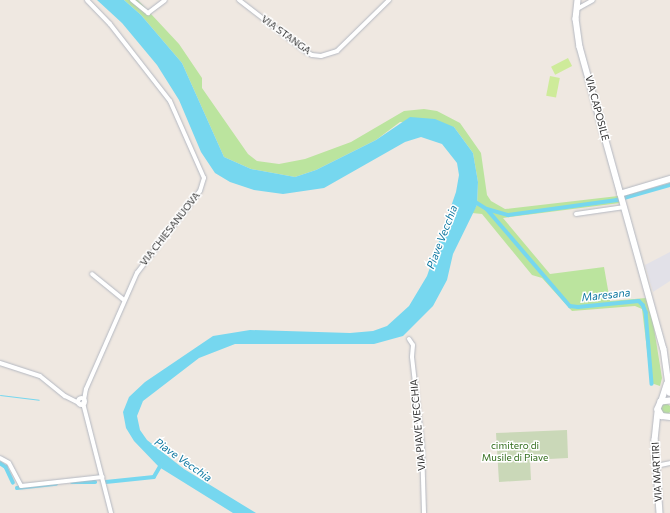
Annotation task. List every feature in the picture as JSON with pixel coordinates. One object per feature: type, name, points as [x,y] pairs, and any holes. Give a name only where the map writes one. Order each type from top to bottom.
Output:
[{"type":"street","name":"VIA CHIESANUOVA","points":[[80,401],[140,267],[200,191],[203,184],[204,173],[170,101],[110,24],[87,0]]},
{"type":"street","points":[[132,0],[148,14],[165,0]]},
{"type":"street","name":"VIA STANGA","points":[[239,0],[305,51],[312,55],[321,56],[337,51],[389,0]]},
{"type":"street","name":"VIA CAPOSILE","points":[[578,0],[577,9],[580,47],[664,348],[668,370],[667,384],[661,402]]},
{"type":"street","points":[[577,9],[593,0]]},
{"type":"street","points":[[576,214],[622,200],[670,179]]},
{"type":"street","points":[[92,274],[124,300]]},
{"type":"street","name":"VIA PIAVE VECCHIA","points":[[409,339],[413,345],[412,357],[422,445],[424,513]]},
{"type":"street","points":[[0,362],[47,380],[65,396],[80,401],[84,410],[112,513]]},
{"type":"street","name":"VIA CAPOSILE","points":[[667,384],[670,393]]},
{"type":"street","points":[[661,402],[670,401]]},
{"type":"street","name":"VIA MARTIRI","points":[[660,513],[655,466],[655,431],[661,402]]},
{"type":"street","points":[[658,412],[669,417]]},
{"type":"street","name":"VIA MARTIRI","points":[[655,431],[669,417]]},
{"type":"street","points":[[0,458],[9,463],[20,486],[103,477]]},
{"type":"street","points":[[655,466],[670,464]]},
{"type":"shaded area","points":[[670,252],[670,281],[653,292],[645,265]]},
{"type":"green space","points":[[124,0],[138,0],[179,44],[202,78],[202,88],[248,154],[257,161],[279,164],[305,159],[351,142],[404,111],[424,109],[437,111],[460,123],[481,153],[487,195],[491,201],[505,209],[618,196],[620,203],[503,218],[550,274],[604,267],[610,301],[646,298],[653,322],[662,378],[660,386],[651,383],[642,309],[635,306],[572,311],[542,278],[532,275],[482,214],[472,213],[477,205],[478,182],[473,153],[454,127],[400,122],[376,140],[316,170],[295,177],[251,169],[224,157],[182,63],[141,15]]},
{"type":"green space","points":[[568,58],[572,66],[555,75],[551,67]]},
{"type":"green space","points":[[550,76],[560,78],[556,98],[546,96]]},
{"type":"green space","points":[[666,404],[671,409],[666,414],[661,409]]},
{"type":"green space","name":"cimitero di Musile di Piave","points":[[567,430],[568,458],[530,460],[531,480],[499,482],[496,433]]},
{"type":"water","name":"Piave Vecchia","points":[[97,0],[124,0],[141,15],[182,63],[224,157],[251,169],[295,177],[316,170],[376,140],[410,117],[435,119],[454,127],[473,153],[478,182],[477,205],[453,254],[447,280],[433,306],[403,336],[374,344],[235,344],[199,358],[143,401],[137,416],[140,430],[147,440],[184,469],[256,513],[233,513],[159,467],[134,441],[126,428],[123,412],[129,397],[145,382],[213,336],[250,330],[350,333],[373,331],[387,326],[409,306],[427,276],[456,192],[459,175],[457,163],[442,144],[421,137],[405,142],[324,188],[283,194],[254,190],[230,182],[215,173],[201,152],[179,100],[157,65],[122,23]]},
{"type":"waterway","points":[[474,201],[487,209],[508,215],[617,200],[670,185]]},
{"type":"waterway","name":"Maresana","points":[[487,209],[570,306],[578,307],[639,301],[643,305],[646,312],[652,384]]},
{"type":"waterway","points":[[0,395],[39,400]]},
{"type":"waterway","points":[[0,463],[6,467],[13,482]]},
{"type":"waterway","points":[[106,482],[154,477],[162,463]]},
{"type":"waterway","points":[[72,482],[95,482]]},
{"type":"waterway","points":[[17,488],[56,484]]}]
